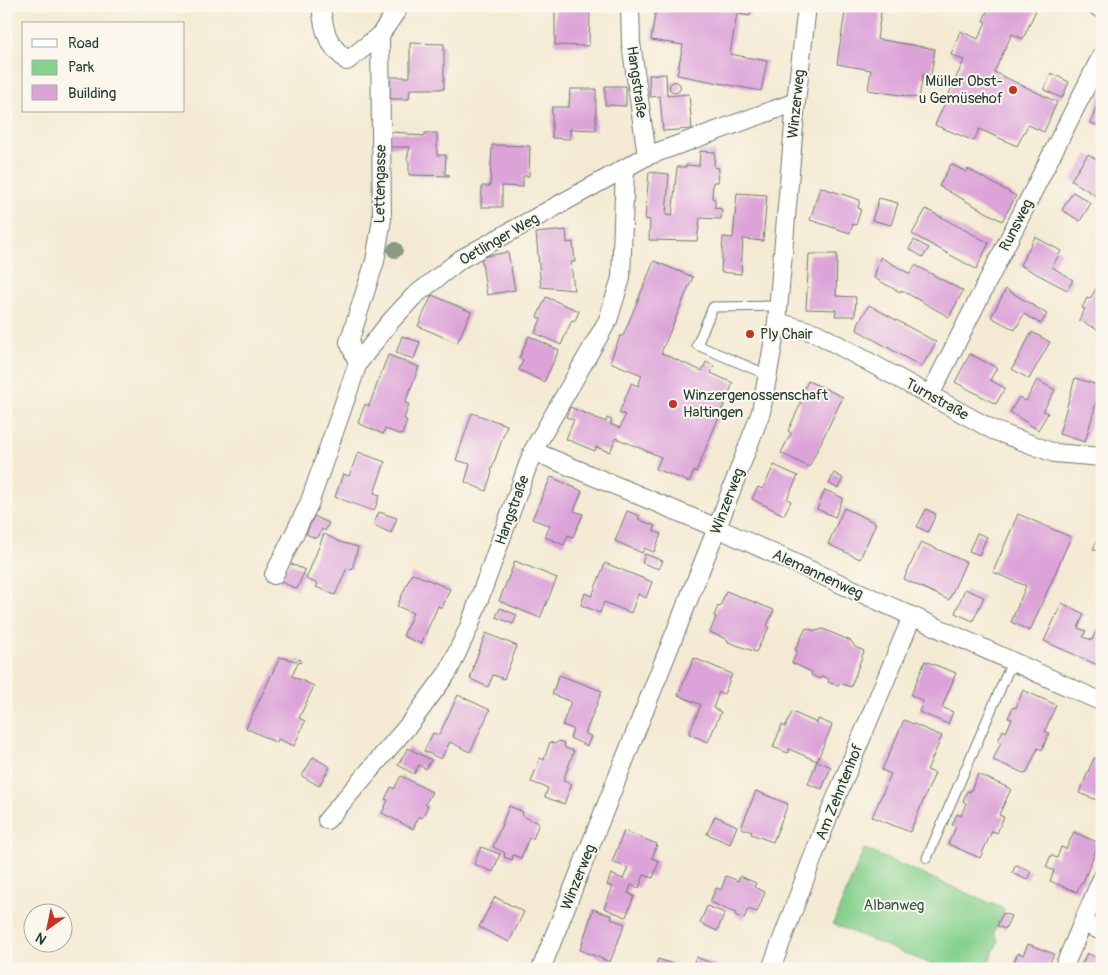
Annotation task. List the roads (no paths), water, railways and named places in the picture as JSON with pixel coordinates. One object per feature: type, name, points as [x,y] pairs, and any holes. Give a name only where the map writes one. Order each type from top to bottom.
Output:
[{"type":"street","points":[[321,6],[327,39],[347,61],[380,35],[400,6]]},
{"type":"street","name":"Hangstraße","points":[[630,6],[631,43],[647,156]]},
{"type":"street","name":"Winzerweg","points":[[541,969],[717,528],[761,412],[778,314],[796,102],[807,6]]},
{"type":"street","points":[[1096,6],[1102,9]]},
{"type":"street","name":"Lettengasse","points":[[358,363],[349,342],[375,261],[382,219],[380,35]]},
{"type":"street","name":"Runsweg","points":[[930,395],[1102,55]]},
{"type":"street","name":"Oetlinger Weg","points":[[274,575],[309,504],[358,363],[389,323],[413,297],[461,258],[647,156],[796,102]]},
{"type":"street","name":"Hangstraße","points":[[326,820],[412,721],[448,672],[469,627],[533,451],[608,320],[621,278],[625,169]]},
{"type":"street","name":"Turnstraße","points":[[778,314],[993,430],[1054,453],[1102,457]]},
{"type":"street","name":"Alemannenweg","points":[[533,451],[717,528],[1102,702]]},
{"type":"street","name":"Am Zehntenhof","points":[[771,969],[828,817],[912,617]]},
{"type":"street","points":[[1063,969],[1102,878]]},
{"type":"street","points":[[1083,923],[1102,931]]},
{"type":"lane","points":[[768,375],[697,345],[713,306],[778,314]]},
{"type":"lane","points":[[927,858],[1012,662]]},
{"type":"place","name":"Müller Obst- u Gemüsehof","points":[[1013,90]]},
{"type":"place","name":"Ply Chair","points":[[750,334]]},
{"type":"place","name":"Winzergenossenschaft Haltingen","points":[[673,404]]},
{"type":"park label","name":"Albanweg","points":[[894,905]]}]
